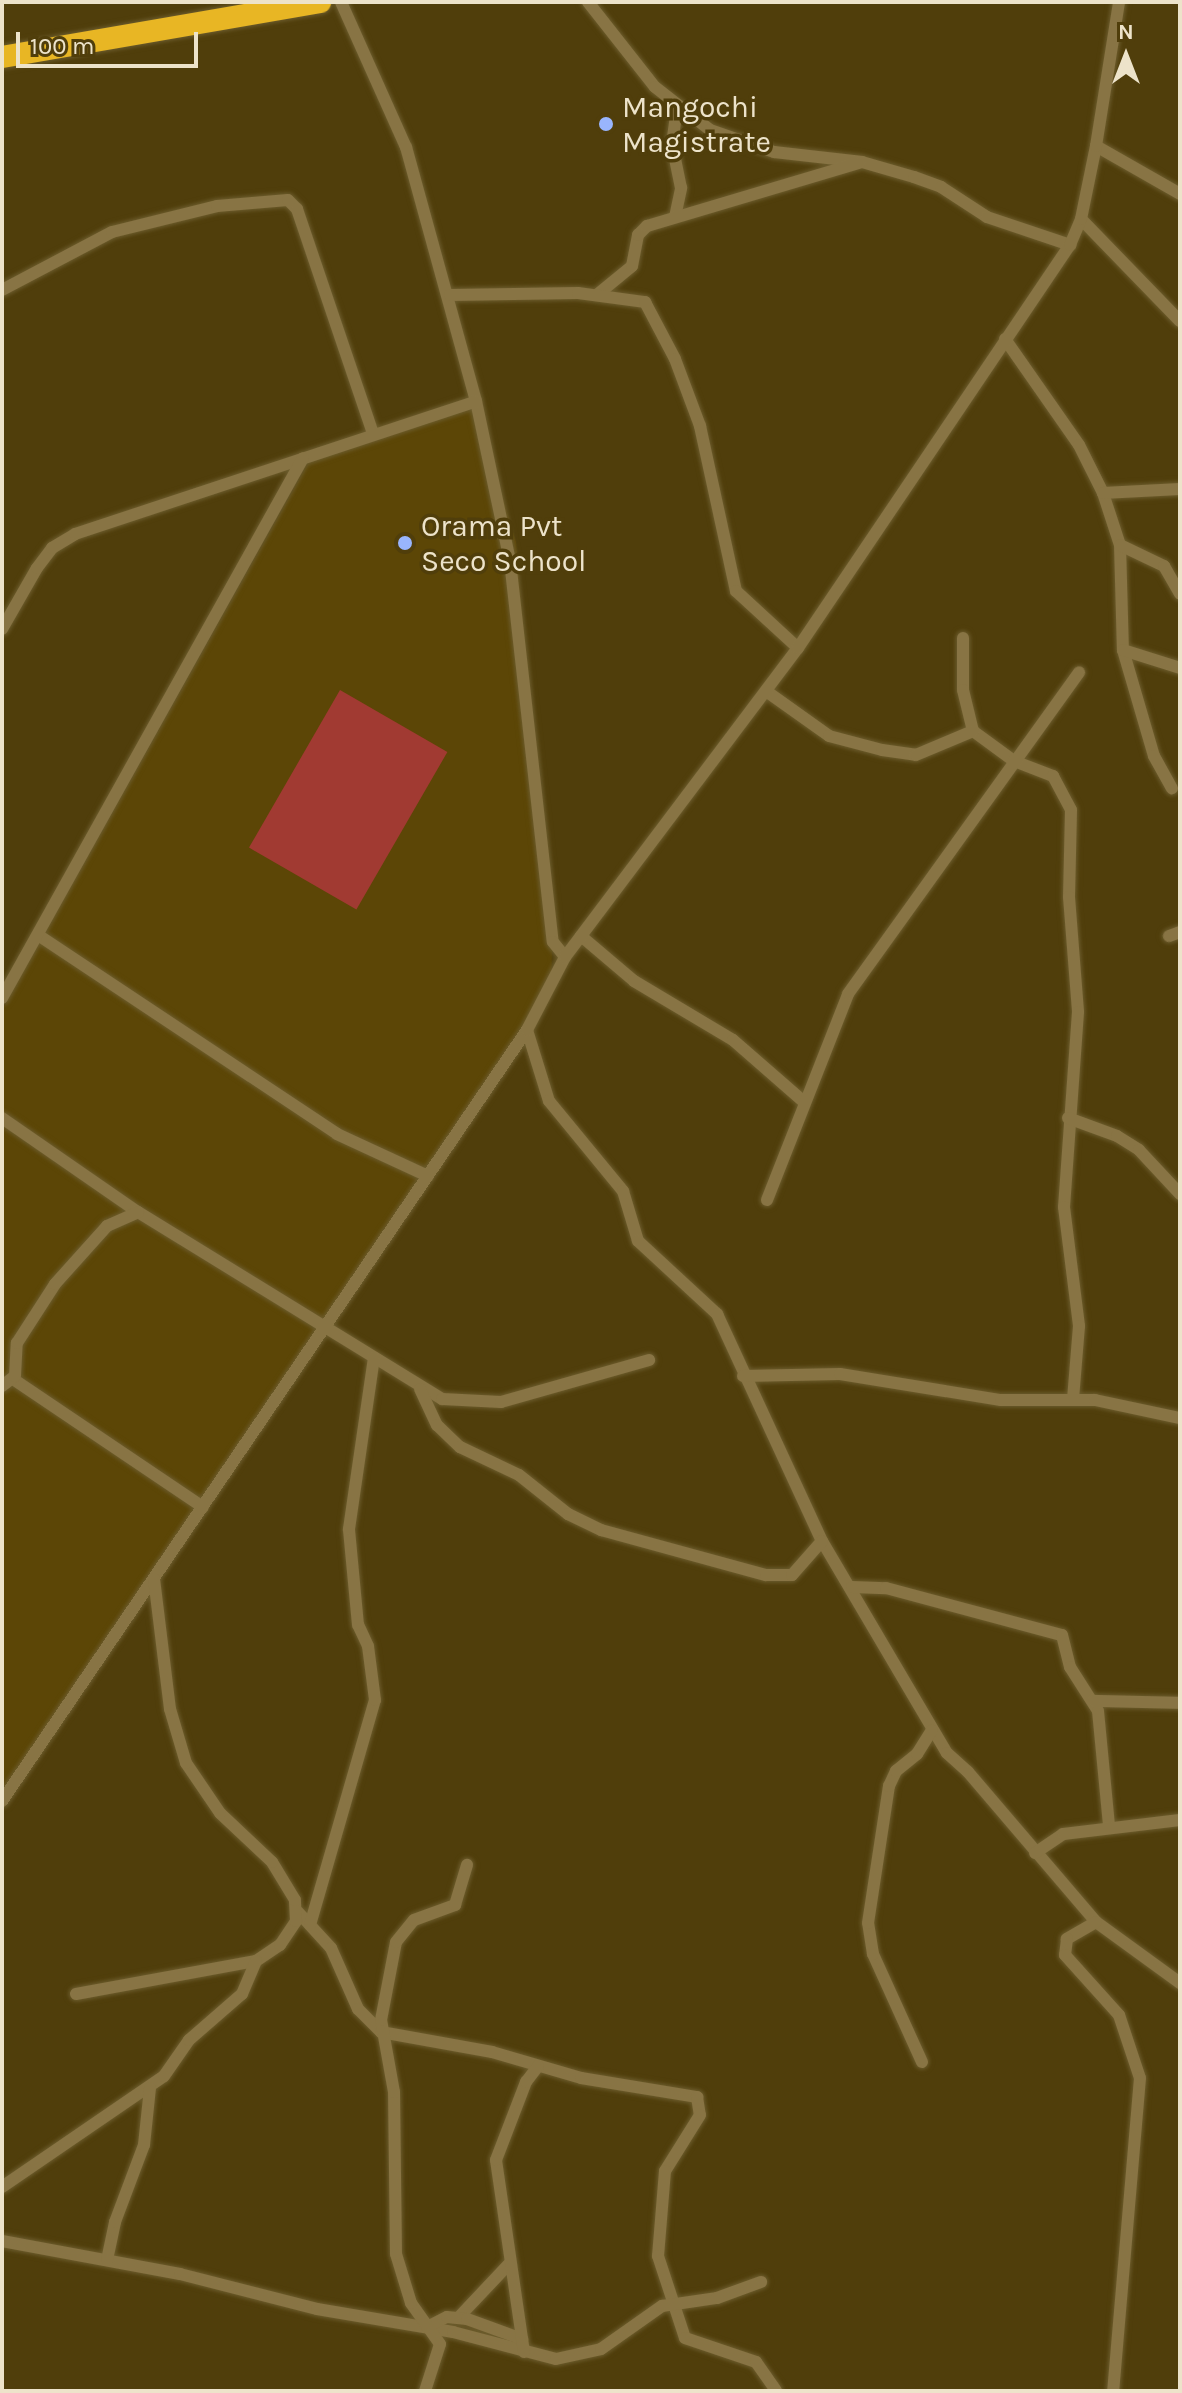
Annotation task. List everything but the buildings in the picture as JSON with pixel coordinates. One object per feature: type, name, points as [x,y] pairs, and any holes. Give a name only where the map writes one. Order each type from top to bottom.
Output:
[{"type":"highway","points":[[2,57],[320,2]]},
{"type":"street","points":[[341,2],[406,147],[450,295],[476,401],[510,561],[553,942],[565,957]]},
{"type":"street","points":[[588,2],[677,108],[740,143],[792,155],[862,162],[932,182],[981,215],[1070,245]]},
{"type":"street","points":[[2,1801],[527,1030],[565,957],[798,648],[1070,245],[1081,219],[1096,146],[1119,2]]},
{"type":"street","points":[[675,217],[681,188],[672,144],[677,108]]},
{"type":"street","points":[[1096,146],[1180,194]]},
{"type":"street","points":[[598,294],[632,266],[642,229],[862,162]]},
{"type":"street","points":[[2,290],[112,232],[217,206],[288,200],[297,209],[373,434]]},
{"type":"street","points":[[1081,219],[1180,321]]},
{"type":"street","points":[[450,295],[598,294],[637,299],[658,319],[700,426],[736,591],[798,648]]},
{"type":"street","points":[[1005,339],[1072,434],[1103,493],[1120,545],[1123,650],[1154,756],[1172,788]]},
{"type":"street","points":[[2,629],[37,568],[63,540],[476,401]]},
{"type":"street","points":[[2,998],[303,458]]},
{"type":"street","points":[[1103,493],[1180,489]]},
{"type":"street","points":[[1120,545],[1164,566],[1180,594]]},
{"type":"street","points":[[963,638],[963,690],[973,731],[1014,761],[1053,776],[1071,810],[1069,897],[1078,1012],[1064,1207],[1079,1326],[1073,1399]]},
{"type":"street","points":[[1123,650],[1180,668]]},
{"type":"street","points":[[767,1200],[803,1101],[858,977],[922,897],[1079,672]]},
{"type":"street","points":[[766,691],[829,736],[882,750],[916,755],[973,731]]},
{"type":"street","points":[[38,935],[337,1134],[428,1176]]},
{"type":"street","points":[[581,936],[634,981],[733,1040],[803,1101]]},
{"type":"street","points":[[527,1030],[549,1101],[623,1191],[642,1247],[717,1314],[743,1376],[822,1541],[852,1587],[947,1753],[968,1772],[1096,1922],[1180,1983]]},
{"type":"street","points":[[2,1118],[138,1212],[327,1325],[420,1389],[455,1403],[483,1404],[649,1360]]},
{"type":"street","points":[[1068,1118],[1139,1150],[1180,1194]]},
{"type":"street","points":[[138,1212],[107,1226],[55,1284],[17,1343],[8,1382],[203,1507]]},
{"type":"street","points":[[310,1925],[375,1700],[368,1646],[358,1625],[349,1529],[374,1358]]},
{"type":"street","points":[[743,1376],[840,1374],[1001,1400],[1073,1399],[1180,1418]]},
{"type":"street","points":[[420,1389],[437,1425],[460,1447],[519,1475],[568,1514],[601,1530],[766,1575],[798,1572],[822,1541]]},
{"type":"street","points":[[154,1579],[170,1709],[186,1763],[220,1813],[272,1862],[298,1912],[331,1948],[358,2009],[381,2032],[699,2100],[700,2115],[665,2171],[658,2209],[658,2256],[685,2338],[756,2362],[776,2391]]},
{"type":"street","points":[[852,1587],[886,1588],[932,1604],[1059,1633],[1070,1667],[1094,1701],[1104,1740],[1109,1825]]},
{"type":"street","points":[[1094,1701],[1180,1703]]},
{"type":"street","points":[[922,2062],[873,1954],[868,1923],[889,1786],[896,1771],[917,1754],[932,1730]]},
{"type":"street","points":[[1035,1853],[1056,1837],[1109,1825],[1180,1820]]},
{"type":"street","points":[[425,2391],[440,2344],[406,2293],[396,2254],[394,2092],[381,2032],[396,1942],[414,1920],[455,1905],[467,1865]]},
{"type":"street","points":[[76,1994],[256,1961],[288,1936],[298,1912]]},
{"type":"street","points":[[1096,1922],[1067,1939],[1065,1955],[1119,2015],[1140,2078],[1113,2391]]},
{"type":"street","points":[[2,2187],[98,2118],[150,2088],[189,2040],[242,1994],[256,1961]]},
{"type":"street","points":[[523,2346],[509,2264],[510,2235],[496,2160],[526,2082],[538,2066]]},
{"type":"street","points":[[107,2260],[115,2222],[144,2145],[150,2088]]},
{"type":"street","points":[[2,2241],[107,2260],[317,2309],[579,2357],[617,2339],[651,2311],[717,2298],[761,2282]]},
{"type":"street","points":[[458,2318],[509,2264]]},
{"type":"street","points":[[427,2327],[447,2317],[458,2318],[523,2346]]},
{"type":"shaded area","points":[[476,406],[516,542],[552,949],[551,997],[172,1547],[2,1807],[2,1010],[309,462]]},
{"type":"shaded area","points":[[340,690],[447,752],[356,910],[249,848]]},
{"type":"place","name":"Mangochi Magistrate","points":[[606,124]]},
{"type":"place","name":"Orama Pvt Seco School","points":[[405,543]]}]
